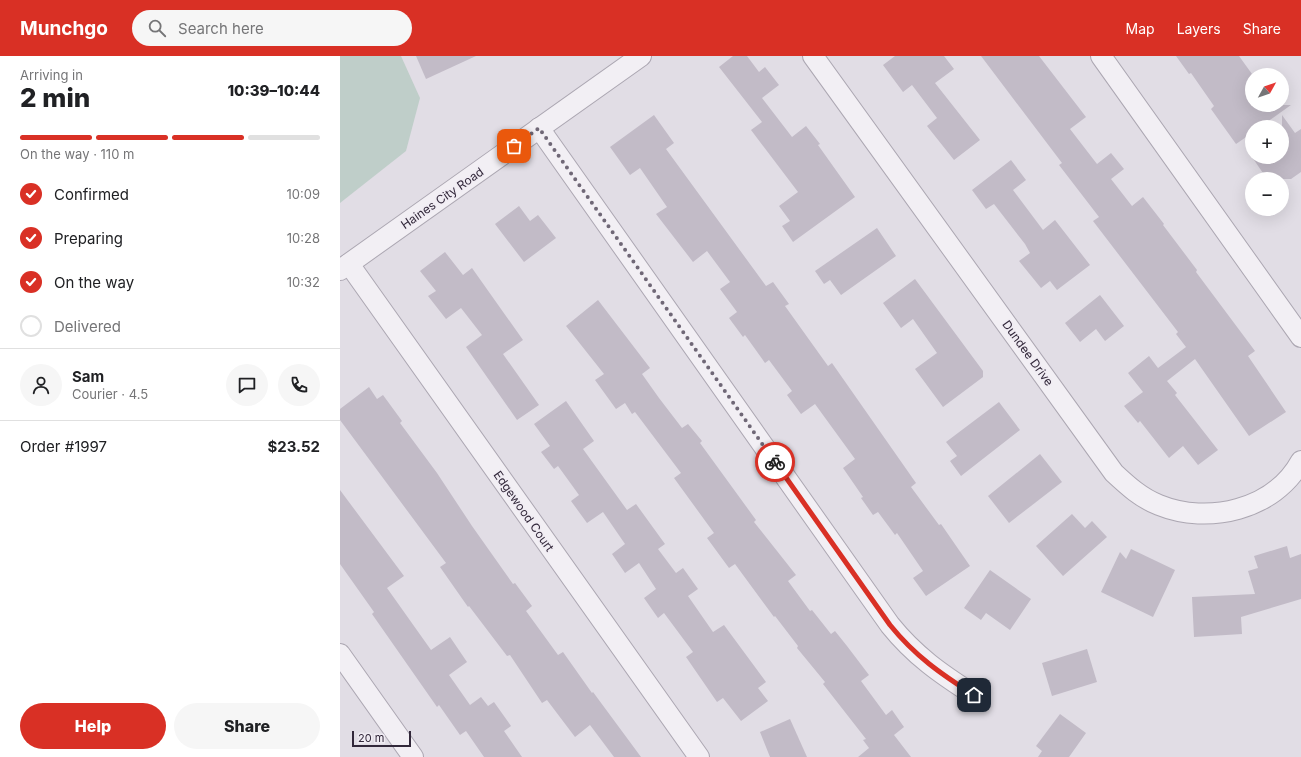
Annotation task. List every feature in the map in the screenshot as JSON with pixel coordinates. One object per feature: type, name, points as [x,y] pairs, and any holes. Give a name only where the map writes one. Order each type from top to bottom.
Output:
[{"type":"street","name":"Haines City Road","points":[[344,267],[641,56]]},
{"type":"street","name":"Dundee Drive","points":[[813,56],[1114,473],[1127,486],[1142,497],[1176,511],[1212,514],[1229,512],[1263,498],[1278,488],[1291,475],[1301,461]]},
{"type":"street","points":[[1101,56],[1301,337]]},
{"type":"street","points":[[539,128],[890,625],[907,646],[926,663],[974,695]]},
{"type":"street","name":"Edgewood Court","points":[[344,267],[699,757]]},
{"type":"street","points":[[340,654],[413,757]]},
{"type":"shaded area","points":[[340,56],[401,56],[420,98],[406,151],[340,203]]},
{"type":"building","points":[[416,56],[476,56],[426,79]]},
{"type":"building","points":[[733,56],[747,56],[759,72],[765,67],[779,85],[762,98],[792,137],[806,126],[820,144],[818,145],[855,197],[793,242],[782,226],[790,221],[779,206],[798,192],[751,130],[762,122],[719,67]]},
{"type":"building","points":[[895,56],[944,56],[954,69],[935,83],[980,140],[954,160],[927,126],[937,118],[912,85],[903,92],[883,65]]},
{"type":"building","points":[[981,56],[1039,56],[1086,117],[1070,129],[1097,164],[1111,153],[1124,169],[1111,179],[1132,206],[1143,197],[1164,224],[1163,225],[1197,270],[1196,272],[1255,351],[1248,356],[1286,412],[1249,436],[1195,359],[1167,381],[1177,393],[1175,395],[1218,450],[1198,465],[1183,446],[1169,458],[1140,421],[1138,423],[1124,406],[1143,392],[1128,373],[1149,356],[1158,368],[1186,347],[1176,334],[1178,332],[1093,221],[1099,217],[1059,165],[1062,163]]},
{"type":"building","points":[[1176,56],[1239,56],[1248,68],[1245,68],[1245,112],[1281,112],[1270,120],[1245,120],[1245,138],[1236,144],[1211,109],[1214,106],[1191,73],[1189,74]]},
{"type":"building","points":[[654,115],[674,143],[666,149],[766,286],[773,282],[789,304],[785,306],[828,366],[832,363],[916,483],[911,487],[939,525],[941,524],[970,566],[926,596],[913,578],[923,571],[897,533],[895,535],[878,512],[873,515],[861,498],[863,497],[843,468],[855,459],[815,404],[801,414],[787,395],[792,391],[769,360],[765,363],[745,335],[743,337],[729,318],[737,312],[720,289],[730,282],[707,251],[693,262],[656,214],[667,207],[640,168],[630,175],[610,147]]},
{"type":"building","points":[[1289,125],[1295,133],[1301,129],[1301,172],[1289,179],[1289,172],[1262,172],[1257,164],[1289,164]]},
{"type":"building","points":[[1011,160],[1026,180],[1013,190],[1043,230],[1055,220],[1090,265],[1057,290],[1050,281],[1041,288],[1019,261],[1030,253],[1025,244],[994,204],[986,209],[972,190]]},
{"type":"building","points":[[519,206],[530,221],[538,215],[556,238],[524,262],[495,224]]},
{"type":"building","points":[[877,228],[896,256],[841,295],[830,280],[824,284],[815,271]]},
{"type":"building","points":[[445,252],[463,275],[472,268],[523,340],[503,354],[539,405],[517,420],[466,347],[482,335],[461,308],[446,319],[428,296],[436,291],[420,271]]},
{"type":"building","points":[[915,279],[983,371],[983,377],[943,407],[915,369],[937,353],[913,319],[901,328],[883,303]]},
{"type":"building","points":[[1100,295],[1124,326],[1105,341],[1096,329],[1080,342],[1065,323]]},
{"type":"building","points":[[598,300],[650,368],[642,374],[659,398],[682,428],[688,424],[702,441],[700,443],[756,520],[754,522],[796,575],[788,581],[810,611],[812,610],[831,634],[835,631],[869,675],[861,681],[886,715],[892,710],[904,727],[894,735],[911,757],[858,757],[869,748],[863,740],[866,739],[823,684],[825,682],[797,648],[798,646],[775,616],[774,617],[735,564],[729,568],[707,538],[714,533],[674,478],[681,473],[635,412],[632,414],[625,403],[616,409],[595,380],[604,374],[566,326]]},
{"type":"building","points":[[369,387],[377,399],[383,395],[402,421],[400,423],[437,473],[472,526],[513,584],[515,583],[532,606],[526,611],[558,655],[563,652],[641,757],[614,757],[590,725],[575,737],[547,700],[542,703],[510,655],[507,656],[469,606],[468,607],[440,567],[446,563],[340,420],[340,409]]},
{"type":"building","points":[[566,401],[594,441],[583,449],[627,510],[636,504],[665,544],[658,549],[676,573],[683,568],[698,589],[688,596],[713,632],[724,625],[766,682],[758,688],[768,701],[741,721],[723,698],[717,702],[686,657],[693,652],[664,613],[658,618],[644,598],[656,589],[639,563],[625,573],[612,554],[625,544],[603,512],[587,523],[571,501],[579,495],[558,466],[554,469],[541,452],[550,446],[534,424]]},
{"type":"building","points":[[999,402],[1020,430],[961,476],[950,461],[957,456],[946,442]]},
{"type":"building","points":[[1040,454],[1062,482],[1009,523],[988,496]]},
{"type":"building","points":[[340,490],[404,576],[387,588],[431,650],[450,637],[467,662],[449,675],[470,705],[481,697],[488,706],[494,702],[511,726],[504,731],[522,757],[484,757],[466,731],[460,735],[439,705],[437,707],[372,614],[374,612],[340,564]]},
{"type":"building","points":[[1072,514],[1085,528],[1092,521],[1107,537],[1063,576],[1036,546]]},
{"type":"building","points":[[1287,546],[1290,558],[1301,554],[1301,599],[1241,617],[1242,634],[1194,637],[1192,597],[1255,594],[1248,571],[1258,568],[1254,556]]},
{"type":"building","points":[[1131,549],[1175,570],[1153,617],[1101,592],[1120,552],[1126,559]]},
{"type":"building","points":[[990,570],[1031,599],[1010,630],[986,613],[981,620],[964,608]]},
{"type":"building","points":[[1087,649],[1097,682],[1052,696],[1042,663]]},
{"type":"building","points":[[1060,714],[1086,733],[1069,757],[1038,757],[1042,751],[1036,746]]},
{"type":"building","points":[[790,719],[807,757],[770,757],[760,732]]},
{"type":"way so far","points":[[514,146],[539,128],[775,462]]},
{"type":"route","points":[[775,462],[890,625],[907,646],[934,669],[974,695]]}]
